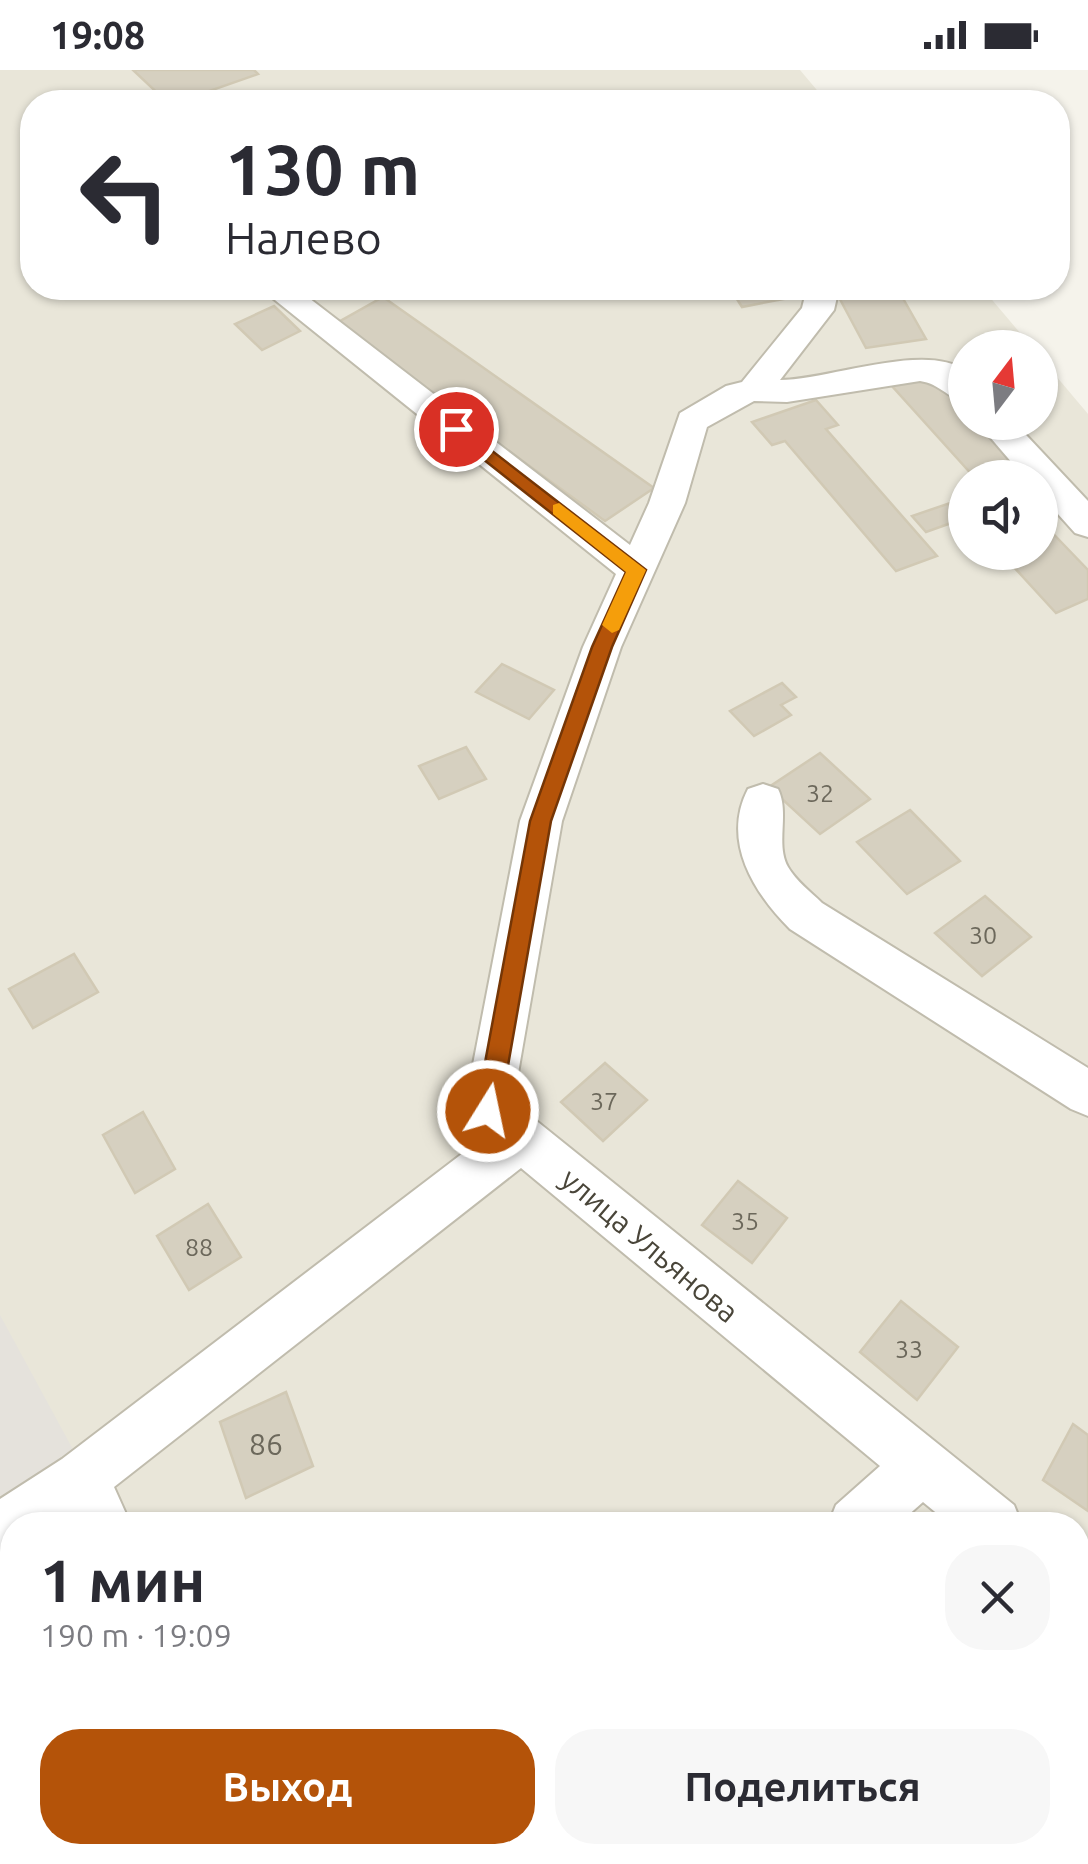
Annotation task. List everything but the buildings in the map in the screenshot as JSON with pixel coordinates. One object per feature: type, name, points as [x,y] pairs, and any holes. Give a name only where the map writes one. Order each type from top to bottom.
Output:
[{"type":"street","points":[[291,300],[637,570]]},
{"type":"street","points":[[754,390],[818,310],[820,300]]},
{"type":"street","name":"улица Ульянова","points":[[948,374],[920,370],[786,391],[754,390],[738,394],[692,421],[667,504],[602,647],[541,821],[488,1111],[978,1512]]},
{"type":"street","points":[[1011,440],[1088,524]]},
{"type":"street","points":[[763,801],[762,852],[767,878],[806,916],[1088,1094]]},
{"type":"street","points":[[61,1512],[92,1502],[521,1138]]},
{"type":"street","points":[[870,1512],[921,1466]]},
{"type":"shaded area","points":[[0,70],[800,70],[817,90],[20,90],[20,300],[992,300],[1018,330],[948,330],[948,440],[1058,440],[1058,378],[1088,414],[1088,1512],[0,1512]]},
{"type":"shaded area","points":[[0,1315],[107,1512],[0,1512]]},
{"type":"slow traffic","points":[[559,510],[637,570],[612,625]]},
{"type":"route","points":[[456,429],[637,570],[602,647],[541,821],[488,1111]]}]
